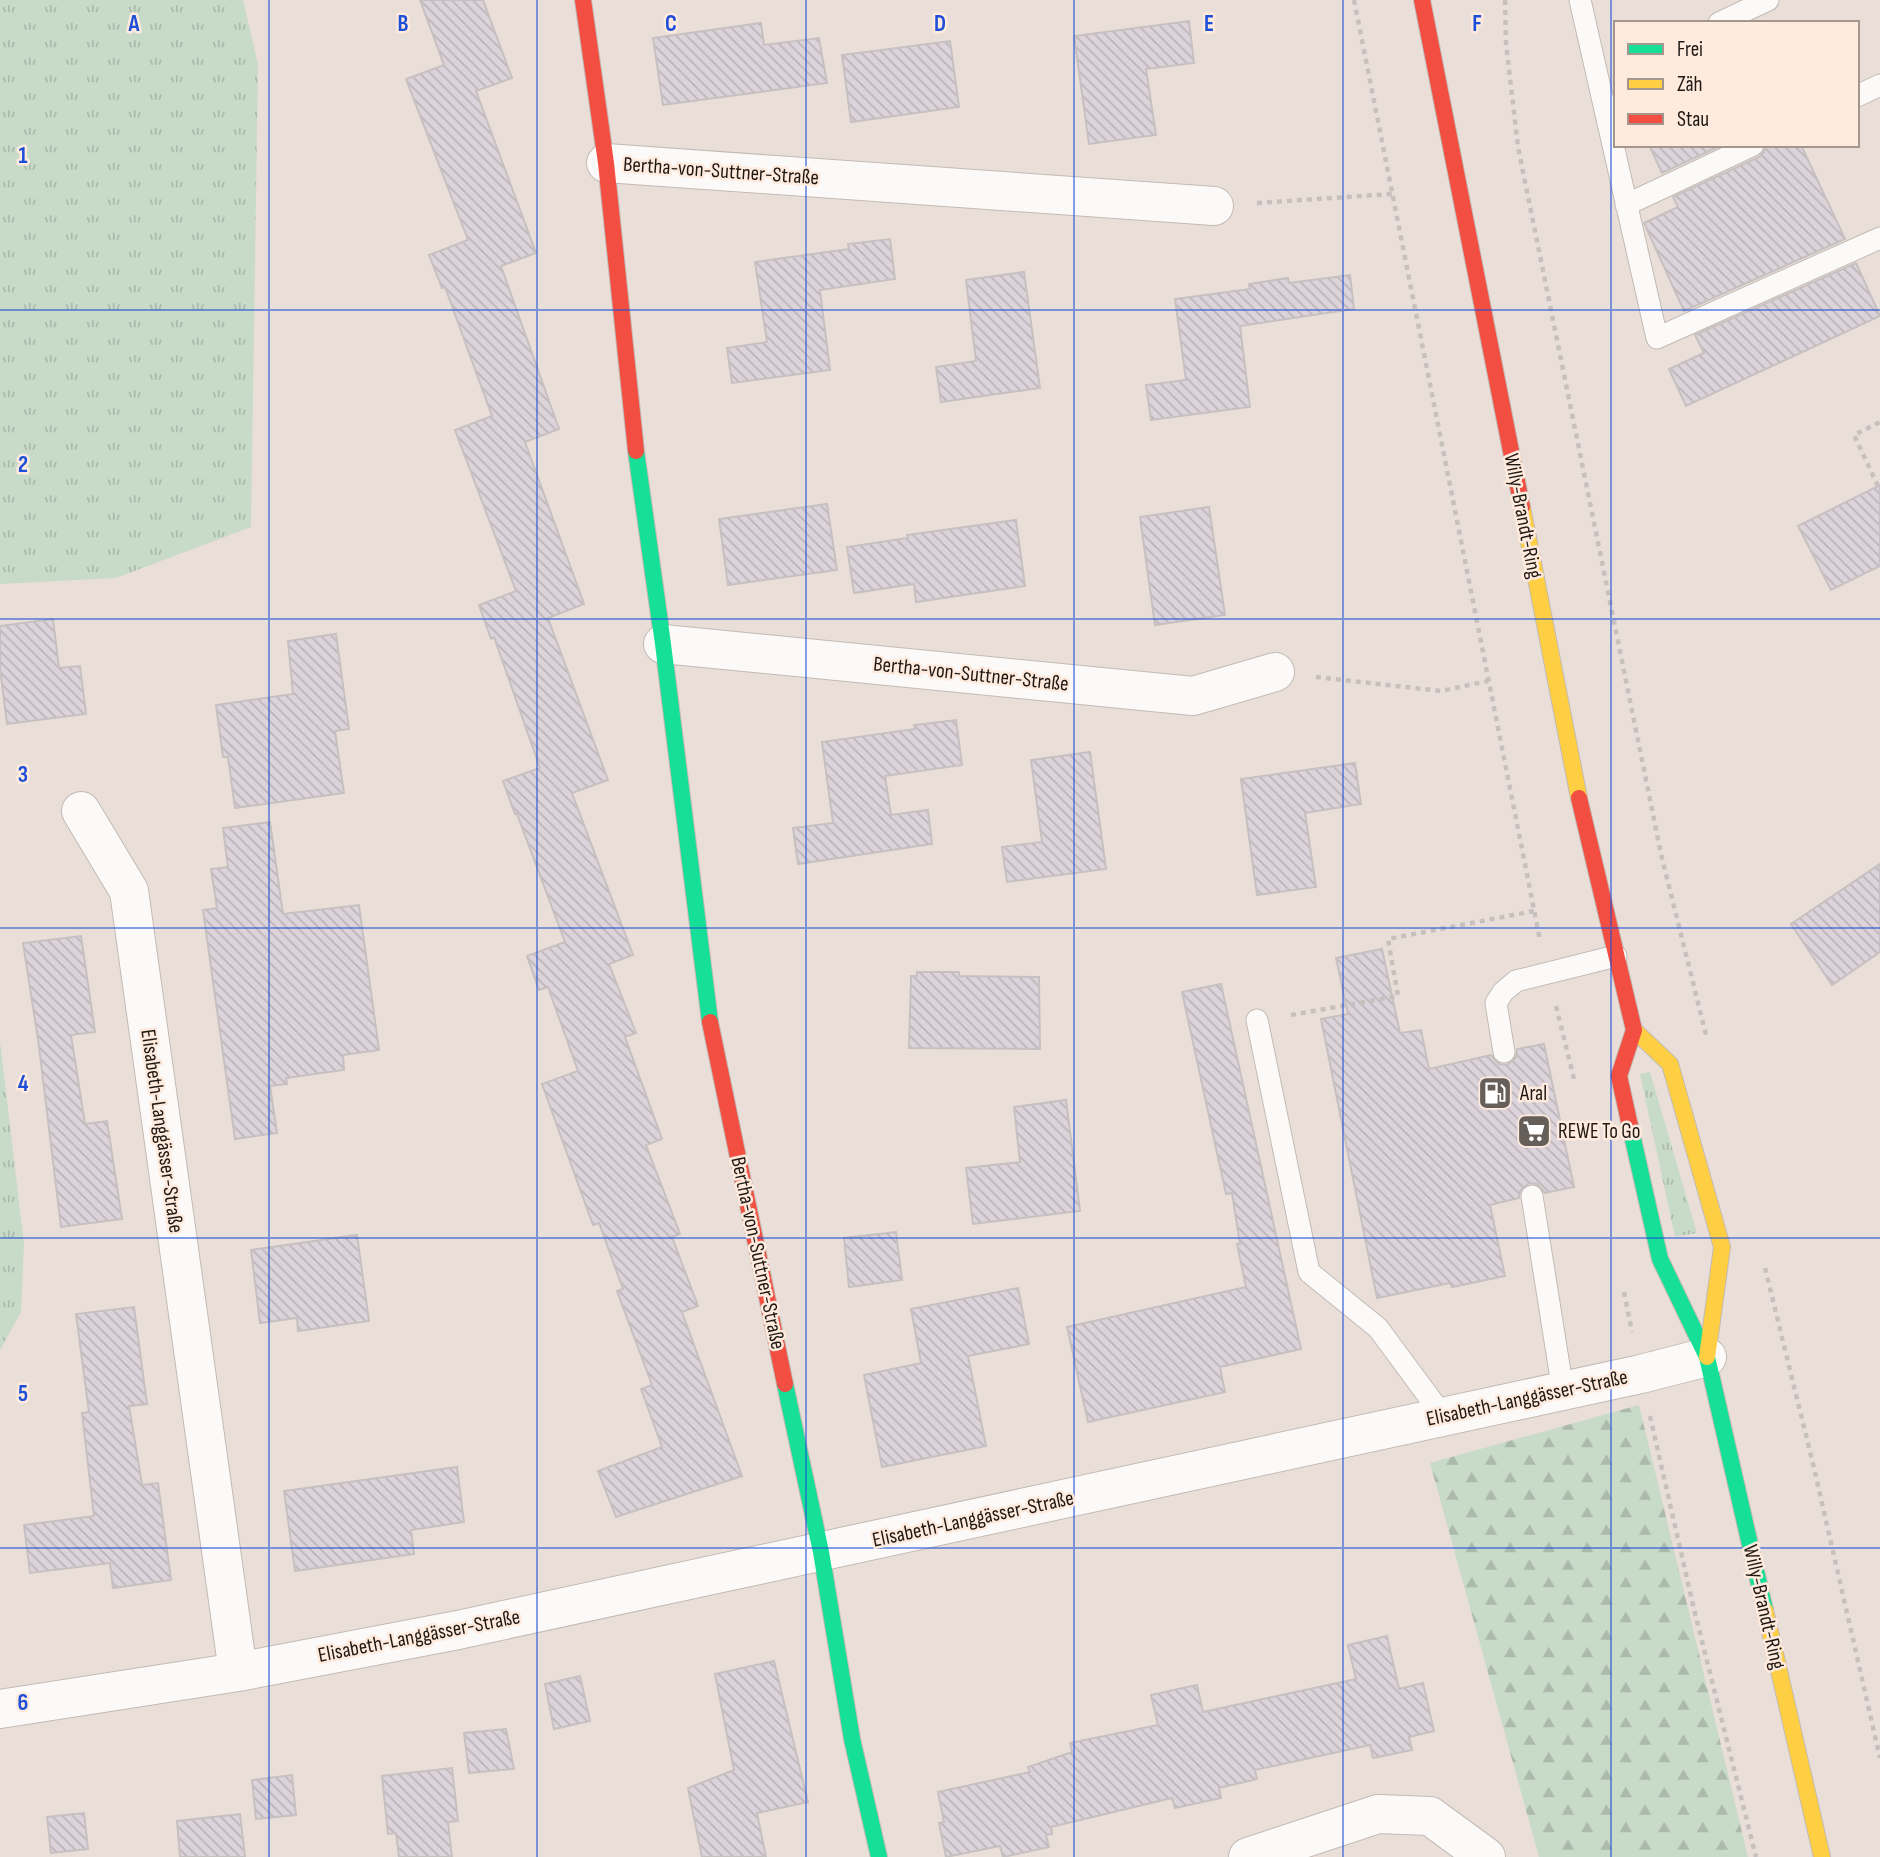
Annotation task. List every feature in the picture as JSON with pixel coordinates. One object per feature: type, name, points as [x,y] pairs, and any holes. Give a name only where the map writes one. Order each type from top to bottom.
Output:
[{"type":"main road","name":"Bertha-von-Suttner-Straße","points":[[583,0],[606,163],[636,453],[712,1036],[821,1552],[852,1739],[879,1857]]},
{"type":"main road","name":"Willy-Brandt-Ring","points":[[1422,0],[1583,819],[1634,1030],[1619,1076],[1660,1259],[1707,1357],[1822,1857]]},
{"type":"main road","name":"Willy-Brandt-Ring","points":[[1634,1030],[1670,1064],[1722,1247],[1707,1357]]},
{"type":"street","name":"Bertha-von-Suttner-Straße","points":[[606,163],[1214,206]]},
{"type":"street","name":"Bertha-von-Suttner-Straße","points":[[663,644],[1193,696],[1275,672]]},
{"type":"street","name":"Elisabeth-Langgässer-Straße","points":[[81,811],[129,891],[238,1672]]},
{"type":"street","name":"Elisabeth-Langgässer-Straße","points":[[0,1709],[238,1672],[458,1630],[1641,1374],[1707,1357]]},
{"type":"street","points":[[1248,1857],[1378,1814],[1430,1816],[1486,1857]]},
{"type":"lane","points":[[1580,0],[1607,75],[1614,123]]},
{"type":"lane","points":[[1723,21],[1768,0]]},
{"type":"lane","points":[[1859,95],[1880,85]]},
{"type":"lane","points":[[1618,147],[1626,205],[1657,338],[1880,238]]},
{"type":"lane","points":[[1626,205],[1748,147]]},
{"type":"lane","points":[[1504,1052],[1496,1003],[1503,992],[1516,981],[1616,956]]},
{"type":"lane","points":[[1257,1020],[1309,1272],[1378,1328],[1443,1416]]},
{"type":"lane","points":[[1532,1196],[1563,1391]]},
{"type":"path","points":[[1354,0],[1534,911],[1574,1080]]},
{"type":"path","points":[[1505,0],[1506,43],[1521,160],[1661,854],[1707,1040]]},
{"type":"path","points":[[1214,206],[1392,194]]},
{"type":"path","points":[[1878,486],[1854,435],[1880,422]]},
{"type":"path","points":[[1275,672],[1441,691],[1488,681]]},
{"type":"path","points":[[1257,1020],[1398,996],[1388,939],[1534,911]]},
{"type":"path","points":[[1764,1266],[1817,1481],[1880,1758]]},
{"type":"path","points":[[1622,1280],[1693,1605],[1756,1857]]},
{"type":"green space","points":[[0,0],[243,0],[258,64],[251,527],[116,578],[0,584]]},
{"type":"green space","points":[[0,1041],[24,1244],[21,1312],[0,1350]]},
{"type":"green space","points":[[1650,1072],[1697,1233],[1675,1237],[1640,1074]]},
{"type":"green space","points":[[1639,1405],[1748,1857],[1539,1857],[1430,1463]]},
{"type":"building","points":[[420,0],[483,0],[512,78],[476,91],[536,253],[501,266],[559,429],[525,442],[584,604],[548,618],[608,780],[572,793],[633,955],[609,964],[636,1033],[625,1037],[662,1139],[646,1145],[680,1234],[672,1237],[698,1306],[682,1312],[742,1476],[616,1517],[598,1471],[662,1447],[641,1389],[652,1385],[617,1291],[623,1289],[599,1223],[593,1225],[542,1084],[578,1071],[548,987],[539,990],[527,956],[565,942],[503,781],[540,768],[494,637],[491,639],[479,605],[516,591],[455,430],[492,416],[445,287],[442,288],[429,255],[468,240],[406,79],[444,65]]},
{"type":"building","points":[[1189,21],[1194,63],[1146,69],[1156,135],[1089,144],[1074,36]]},
{"type":"building","points":[[761,23],[764,45],[819,38],[827,83],[663,105],[653,38]]},
{"type":"building","points":[[950,41],[959,107],[851,122],[842,55]]},
{"type":"building","points":[[1650,147],[1718,147],[1662,173]]},
{"type":"building","points":[[1765,147],[1802,147],[1845,239],[1684,311],[1644,223],[1678,207],[1673,197],[1759,157]]},
{"type":"building","points":[[890,239],[895,279],[820,290],[830,370],[732,383],[727,348],[767,342],[755,262],[849,249],[848,244]]},
{"type":"building","points":[[1856,263],[1880,316],[1686,406],[1669,369],[1704,353],[1695,335]]},
{"type":"building","points":[[1024,272],[1040,388],[941,402],[936,367],[976,361],[966,280]]},
{"type":"building","points":[[1350,275],[1354,309],[1240,326],[1250,407],[1151,420],[1146,385],[1186,380],[1175,299],[1250,289],[1249,284],[1288,278],[1289,283]]},
{"type":"building","points":[[1880,485],[1880,566],[1831,590],[1798,526]]},
{"type":"building","points":[[827,504],[837,570],[728,585],[719,519]]},
{"type":"building","points":[[1209,507],[1225,615],[1155,625],[1140,517]]},
{"type":"building","points":[[1016,520],[1025,586],[916,602],[914,584],[854,593],[847,547],[908,538],[907,535]]},
{"type":"building","points":[[53,619],[59,668],[80,666],[86,714],[7,724],[0,668],[0,626]]},
{"type":"building","points":[[336,634],[349,729],[335,731],[344,793],[235,808],[228,757],[223,757],[216,705],[293,694],[288,641]]},
{"type":"building","points":[[956,720],[962,765],[885,776],[891,815],[928,810],[932,844],[798,864],[793,828],[833,823],[822,742],[915,729],[914,725]]},
{"type":"building","points":[[1090,752],[1106,869],[1007,882],[1002,847],[1042,842],[1031,760]]},
{"type":"building","points":[[1355,763],[1361,804],[1305,813],[1316,887],[1257,895],[1241,779]]},
{"type":"building","points":[[270,822],[283,914],[359,905],[379,1050],[343,1055],[344,1070],[286,1078],[287,1084],[270,1086],[277,1133],[235,1139],[203,910],[217,908],[211,869],[228,867],[223,828]]},
{"type":"building","points":[[1880,864],[1880,952],[1832,985],[1791,924]]},
{"type":"building","points":[[81,936],[95,1032],[71,1035],[85,1124],[107,1121],[122,1219],[61,1227],[38,1039],[23,943]]},
{"type":"building","points":[[1382,949],[1400,1033],[1421,1030],[1429,1069],[1491,1055],[1499,1064],[1507,1065],[1516,1057],[1517,1049],[1544,1044],[1574,1187],[1545,1193],[1537,1184],[1529,1183],[1520,1191],[1519,1198],[1490,1205],[1505,1276],[1452,1287],[1450,1283],[1377,1298],[1321,1019],[1348,1014],[1336,958]]},
{"type":"building","points":[[917,972],[959,972],[959,976],[1039,977],[1040,1049],[909,1048],[911,976],[917,976]]},
{"type":"building","points":[[1221,984],[1301,1349],[1220,1367],[1225,1392],[1088,1422],[1067,1327],[1246,1287],[1237,1244],[1240,1244],[1232,1193],[1226,1194],[1182,992]]},
{"type":"building","points":[[1066,1100],[1080,1211],[973,1224],[966,1168],[1020,1162],[1014,1107]]},
{"type":"building","points":[[896,1232],[902,1280],[849,1287],[844,1238]]},
{"type":"building","points":[[357,1235],[369,1321],[298,1331],[297,1318],[260,1323],[251,1250]]},
{"type":"building","points":[[1018,1288],[1029,1344],[968,1356],[986,1446],[882,1467],[864,1375],[921,1363],[911,1309]]},
{"type":"building","points":[[134,1307],[147,1404],[129,1406],[142,1485],[158,1483],[171,1580],[113,1588],[110,1563],[30,1573],[24,1525],[94,1516],[82,1413],[89,1412],[76,1314]]},
{"type":"building","points":[[457,1467],[464,1522],[411,1530],[414,1554],[295,1571],[284,1491]]},
{"type":"building","points":[[1387,1636],[1399,1689],[1423,1683],[1434,1731],[1409,1737],[1412,1750],[1373,1758],[1370,1745],[1255,1770],[1257,1779],[1219,1788],[1221,1798],[1175,1808],[1172,1798],[1051,1827],[1052,1834],[1046,1835],[1049,1847],[1003,1857],[1000,1846],[946,1857],[939,1823],[944,1822],[938,1792],[1030,1772],[1028,1767],[1072,1752],[1070,1743],[1158,1725],[1151,1695],[1197,1685],[1203,1712],[1356,1679],[1348,1645]]},
{"type":"building","points":[[774,1661],[808,1802],[757,1813],[766,1857],[702,1857],[688,1788],[734,1770],[715,1674]]},
{"type":"building","points":[[580,1676],[590,1721],[554,1729],[545,1684]]},
{"type":"building","points":[[506,1729],[514,1769],[469,1773],[464,1733]]},
{"type":"building","points":[[452,1768],[458,1821],[448,1822],[452,1857],[399,1857],[396,1833],[388,1834],[382,1776]]},
{"type":"building","points":[[292,1775],[296,1815],[256,1819],[252,1780]]},
{"type":"building","points":[[84,1813],[88,1849],[51,1853],[47,1817]]},
{"type":"building","points":[[240,1814],[245,1857],[180,1857],[177,1821]]},
{"type":"traffic: fast","points":[[636,451],[710,1022]]},
{"type":"traffic: fast","points":[[1630,1126],[1660,1259],[1707,1357],[1765,1610]]},
{"type":"traffic: fast","points":[[785,1384],[821,1552],[852,1739],[879,1857]]},
{"type":"traffic: slow","points":[[1522,507],[1579,798]]},
{"type":"traffic: slow","points":[[1634,1030],[1670,1064],[1722,1247],[1707,1357]]},
{"type":"traffic: slow","points":[[1765,1610],[1822,1857]]},
{"type":"traffic: jam","points":[[583,0],[606,163],[636,451]]},
{"type":"traffic: jam","points":[[1422,0],[1522,507]]},
{"type":"traffic: jam","points":[[1579,798],[1634,1030],[1619,1076],[1630,1126]]},
{"type":"traffic: jam","points":[[710,1022],[785,1384]]},
{"type":"place","name":"Aral","points":[[1495,1093]]},
{"type":"place","name":"REWE To Go","points":[[1534,1131]]}]
